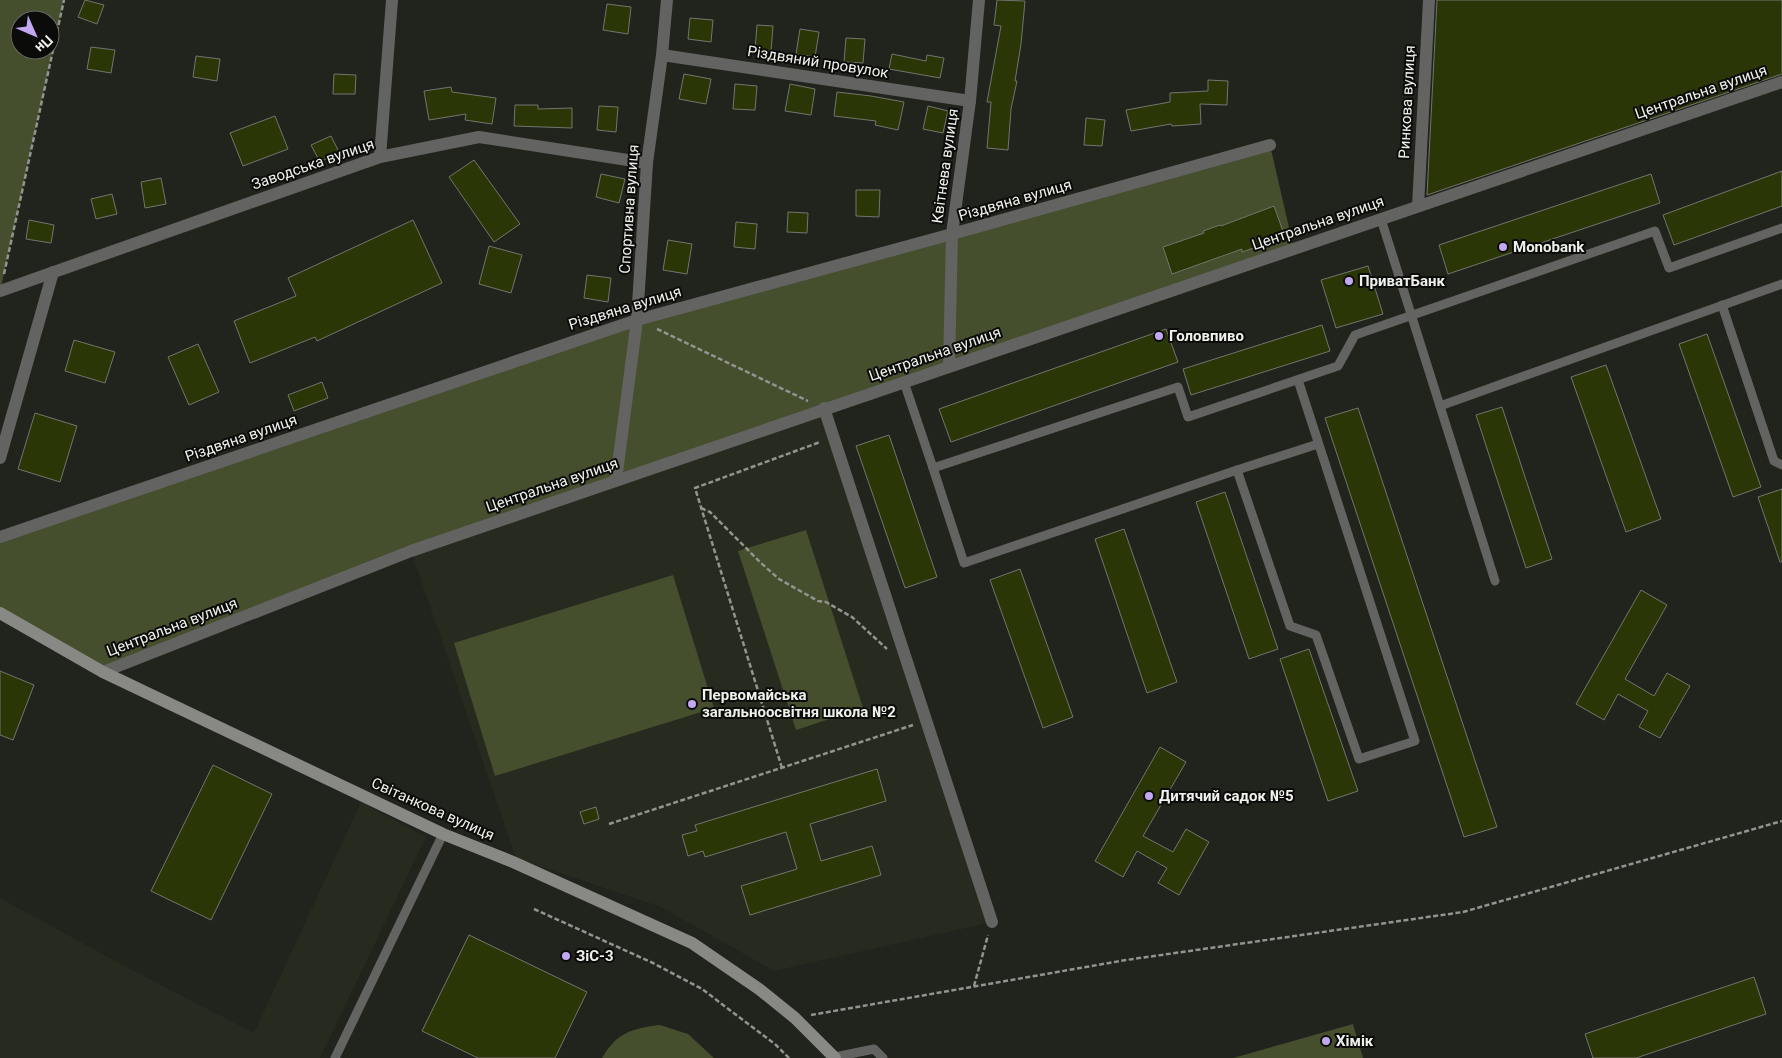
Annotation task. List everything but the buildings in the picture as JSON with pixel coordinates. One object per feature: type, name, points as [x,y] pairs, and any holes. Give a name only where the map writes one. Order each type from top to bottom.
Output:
[{"type":"street","points":[[380,157],[392,0]]},
{"type":"street","name":"Спортивна вулиця","points":[[616,480],[637,320],[648,163],[667,0]]},
{"type":"street","name":"Квітнева вулиця","points":[[949,366],[952,234],[970,101],[979,0]]},
{"type":"street","name":"Ринкова вулиця","points":[[1418,206],[1429,0]]},
{"type":"street","name":"Різдвяний провулок","points":[[662,55],[970,101]]},
{"type":"street","name":"Центральна вулиця","points":[[103,672],[410,551],[1782,82]]},
{"type":"street","name":"Заводська вулиця","points":[[0,290],[380,157],[479,137],[648,163]]},
{"type":"street","name":"Різдвяна вулиця","points":[[0,537],[637,320],[1270,145]]},
{"type":"street","points":[[0,458],[53,272]]},
{"type":"street","points":[[824,408],[992,922]]},
{"type":"street","name":"Світанкова вулиця","points":[[0,613],[103,672],[443,834],[513,862],[692,943],[759,989],[795,1018],[835,1058]]},
{"type":"lane","points":[[1381,219],[1495,581]]},
{"type":"lane","points":[[933,468],[1178,387],[1188,417],[1338,366],[1355,335],[1655,232],[1668,268],[1782,228]]},
{"type":"lane","points":[[1440,406],[1782,284]]},
{"type":"lane","points":[[1722,305],[1774,461],[1782,465]]},
{"type":"lane","points":[[1237,470],[1290,626],[1316,635],[1359,759],[1415,741],[1298,380]]},
{"type":"lane","points":[[904,382],[964,564],[1318,444]]},
{"type":"lane","points":[[335,1058],[443,834]]},
{"type":"lane","points":[[835,1058],[874,1049],[882,1058]]},
{"type":"path","points":[[0,290],[64,0]]},
{"type":"path","points":[[637,320],[824,408]]},
{"type":"path","points":[[782,768],[695,488],[834,437]]},
{"type":"path","points":[[701,508],[710,512],[779,579],[818,601],[826,602],[852,617],[891,652]]},
{"type":"path","points":[[609,824],[926,721]]},
{"type":"path","points":[[795,1018],[1126,960],[1463,912],[1782,821]]},
{"type":"path","points":[[534,909],[653,963],[702,989],[776,1045],[789,1058]]},
{"type":"path","points":[[974,986],[992,922]]},
{"type":"shaded area","name":"Первомайська загальноосвітня школа №2","points":[[824,408],[992,922],[774,971],[661,907],[516,858],[411,551]]},
{"type":"shaded area","points":[[361,802],[426,837],[320,1058],[0,1058],[0,898],[126,967],[254,1033]]},
{"type":"green space","points":[[0,0],[64,0],[60,18],[60,10],[10,10],[10,60],[51,60],[0,292]]},
{"type":"green space","points":[[1270,145],[1294,249],[411,551],[105,670],[0,608],[0,537],[637,320]]},
{"type":"green space","points":[[806,530],[863,708],[796,730],[738,551]]},
{"type":"green space","points":[[673,575],[714,708],[495,776],[454,643]]},
{"type":"green space","name":"Хімік","points":[[1353,1024],[1363,1058],[1233,1058]]},
{"type":"green space","points":[[660,1025],[688,1034],[714,1058],[602,1058],[613,1043],[626,1033]]},
{"type":"place","name":"Monobank","points":[[1503,247]]},
{"type":"place","name":"ПриватБанк","points":[[1349,281]]},
{"type":"place","name":"Головпиво","points":[[1159,336]]},
{"type":"place","name":"Первомайська загальноосвітня школа №2","points":[[692,704]]},
{"type":"place","name":"Дитячий садок №5","points":[[1149,796]]},
{"type":"place","name":"ЗіС-3","points":[[566,956]]},
{"type":"place","name":"Хімік","points":[[1326,1041]]}]
